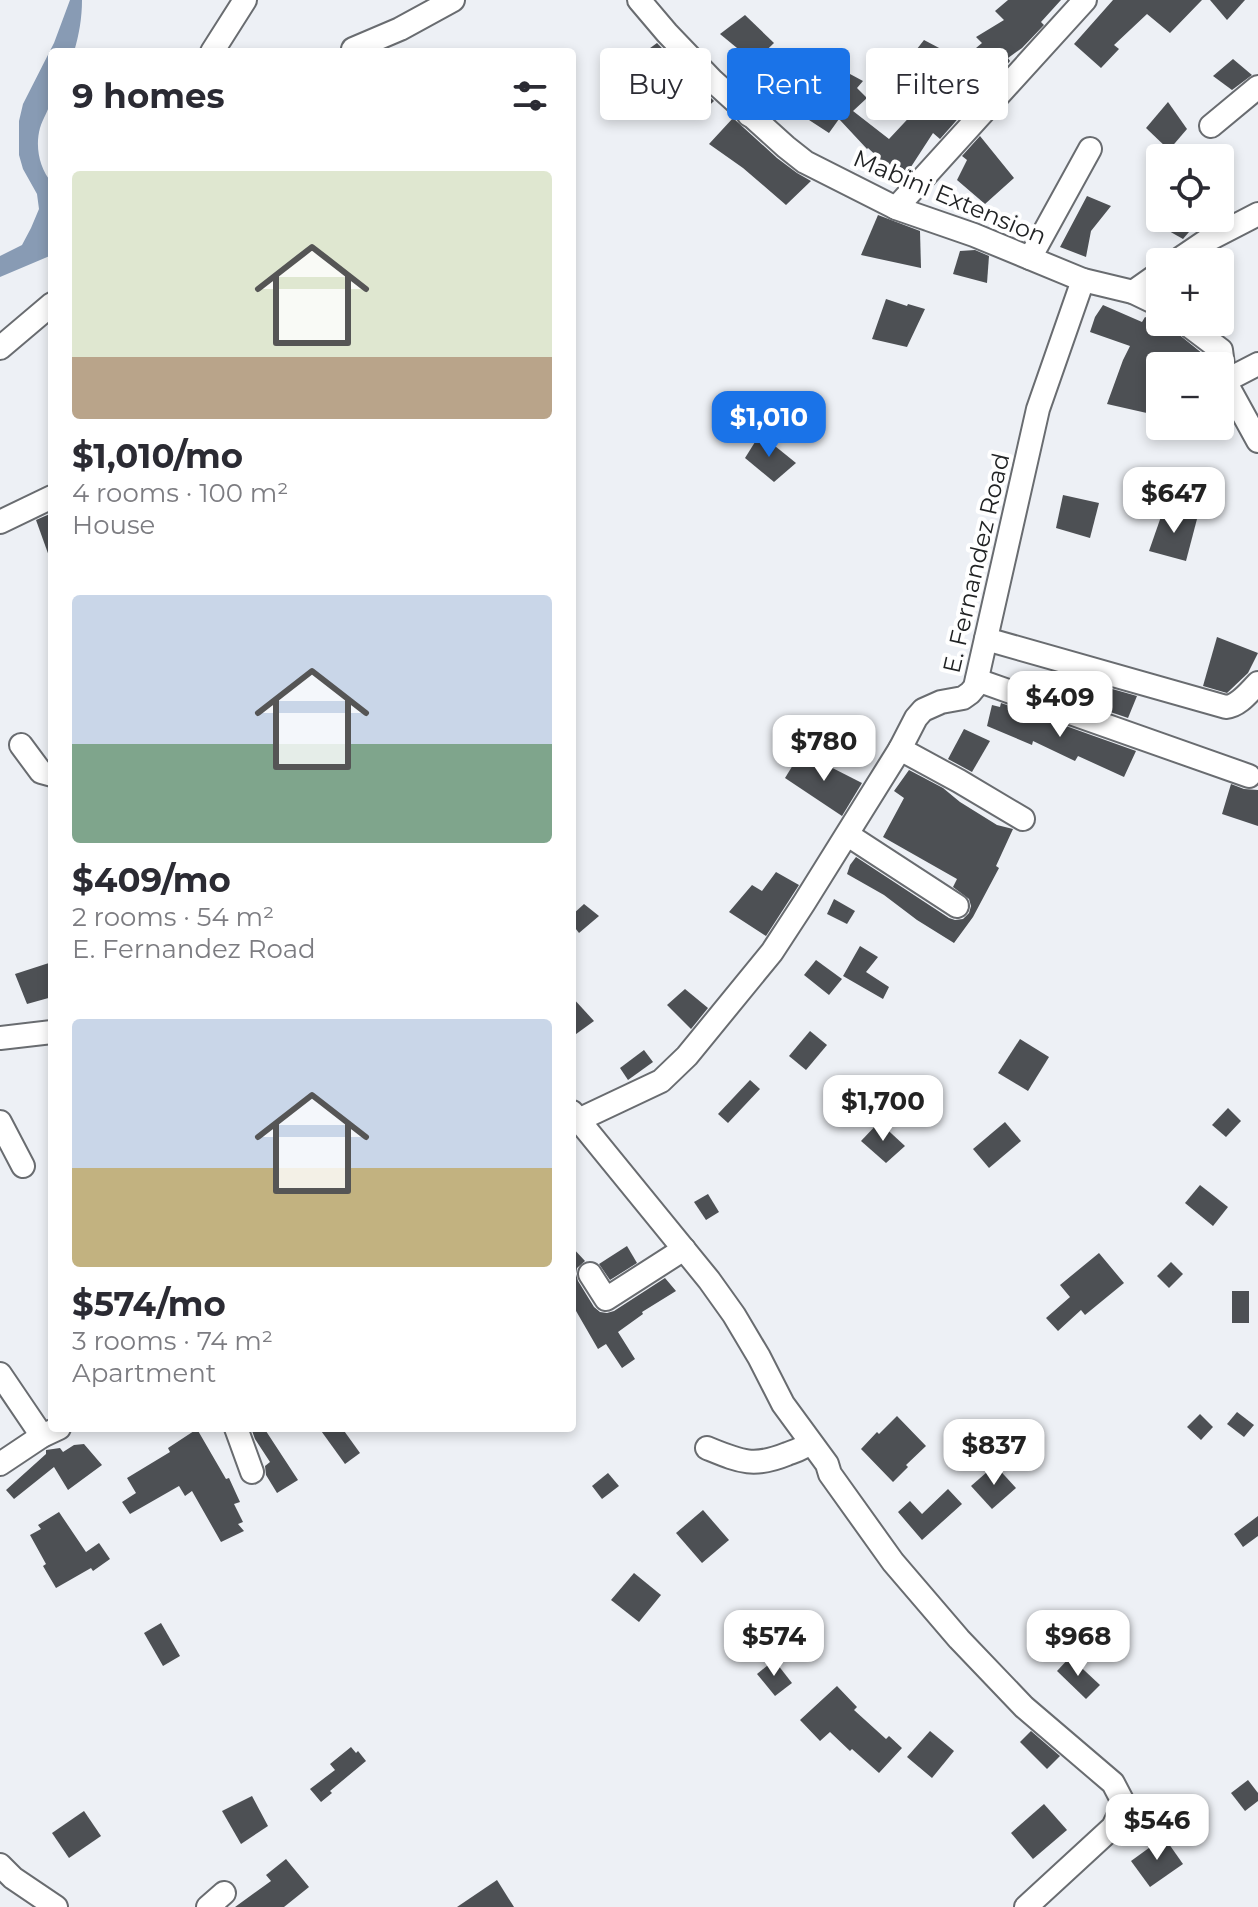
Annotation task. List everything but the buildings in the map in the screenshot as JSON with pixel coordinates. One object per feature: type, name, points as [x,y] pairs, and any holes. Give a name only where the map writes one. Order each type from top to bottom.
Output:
[{"type":"street","points":[[215,48],[245,0]]},
{"type":"street","points":[[355,48],[400,29],[453,0]]},
{"type":"street","name":"Mabini Extension","points":[[639,0],[727,93]]},
{"type":"street","points":[[896,208],[1085,0]]},
{"type":"street","points":[[1211,126],[1258,87]]},
{"type":"street","name":"Mabini Extension","points":[[755,120],[805,162],[896,208],[974,235],[1083,280],[1146,298]]},
{"type":"street","points":[[1030,258],[1090,149]]},
{"type":"street","points":[[1196,248],[1258,214]]},
{"type":"street","name":"E. Fernandez Road","points":[[576,1117],[661,1081],[687,1056],[772,952],[848,835],[916,718],[923,710],[970,693],[977,680],[1038,409],[1083,280]]},
{"type":"street","points":[[1133,292],[1146,283]]},
{"type":"street","points":[[0,348],[48,307]]},
{"type":"street","points":[[1202,336],[1221,352]]},
{"type":"street","points":[[1234,377],[1258,364]]},
{"type":"street","points":[[1234,403],[1258,441]]},
{"type":"street","points":[[0,522],[48,499]]},
{"type":"street","points":[[986,639],[1226,707],[1232,707],[1258,683]]},
{"type":"street","points":[[977,680],[1249,776]]},
{"type":"street","points":[[21,745],[41,772],[48,774]]},
{"type":"street","points":[[900,749],[1023,819]]},
{"type":"street","points":[[848,835],[957,906]]},
{"type":"street","points":[[0,1038],[48,1032]]},
{"type":"street","points":[[576,1120],[709,1280],[734,1315],[783,1404],[893,1562],[959,1639],[1024,1707],[1113,1783],[1124,1804],[1113,1827],[1026,1907]]},
{"type":"street","points":[[0,1122],[23,1166]]},
{"type":"street","points":[[590,1274],[606,1299],[684,1249]]},
{"type":"street","points":[[0,1374],[48,1429]]},
{"type":"street","points":[[0,1464],[51,1432]]},
{"type":"street","points":[[237,1432],[252,1472]]},
{"type":"street","points":[[707,1448],[751,1463],[773,1460],[809,1443]]},
{"type":"street","points":[[0,1865],[13,1878],[56,1907]]},
{"type":"water","points":[[70,0],[82,0],[75,48],[51,48]]},
{"type":"water","points":[[48,55],[48,110],[38,142],[41,164],[48,177],[48,257],[0,277],[0,256],[22,245],[39,209],[37,194],[19,155],[19,121],[23,104]]}]
